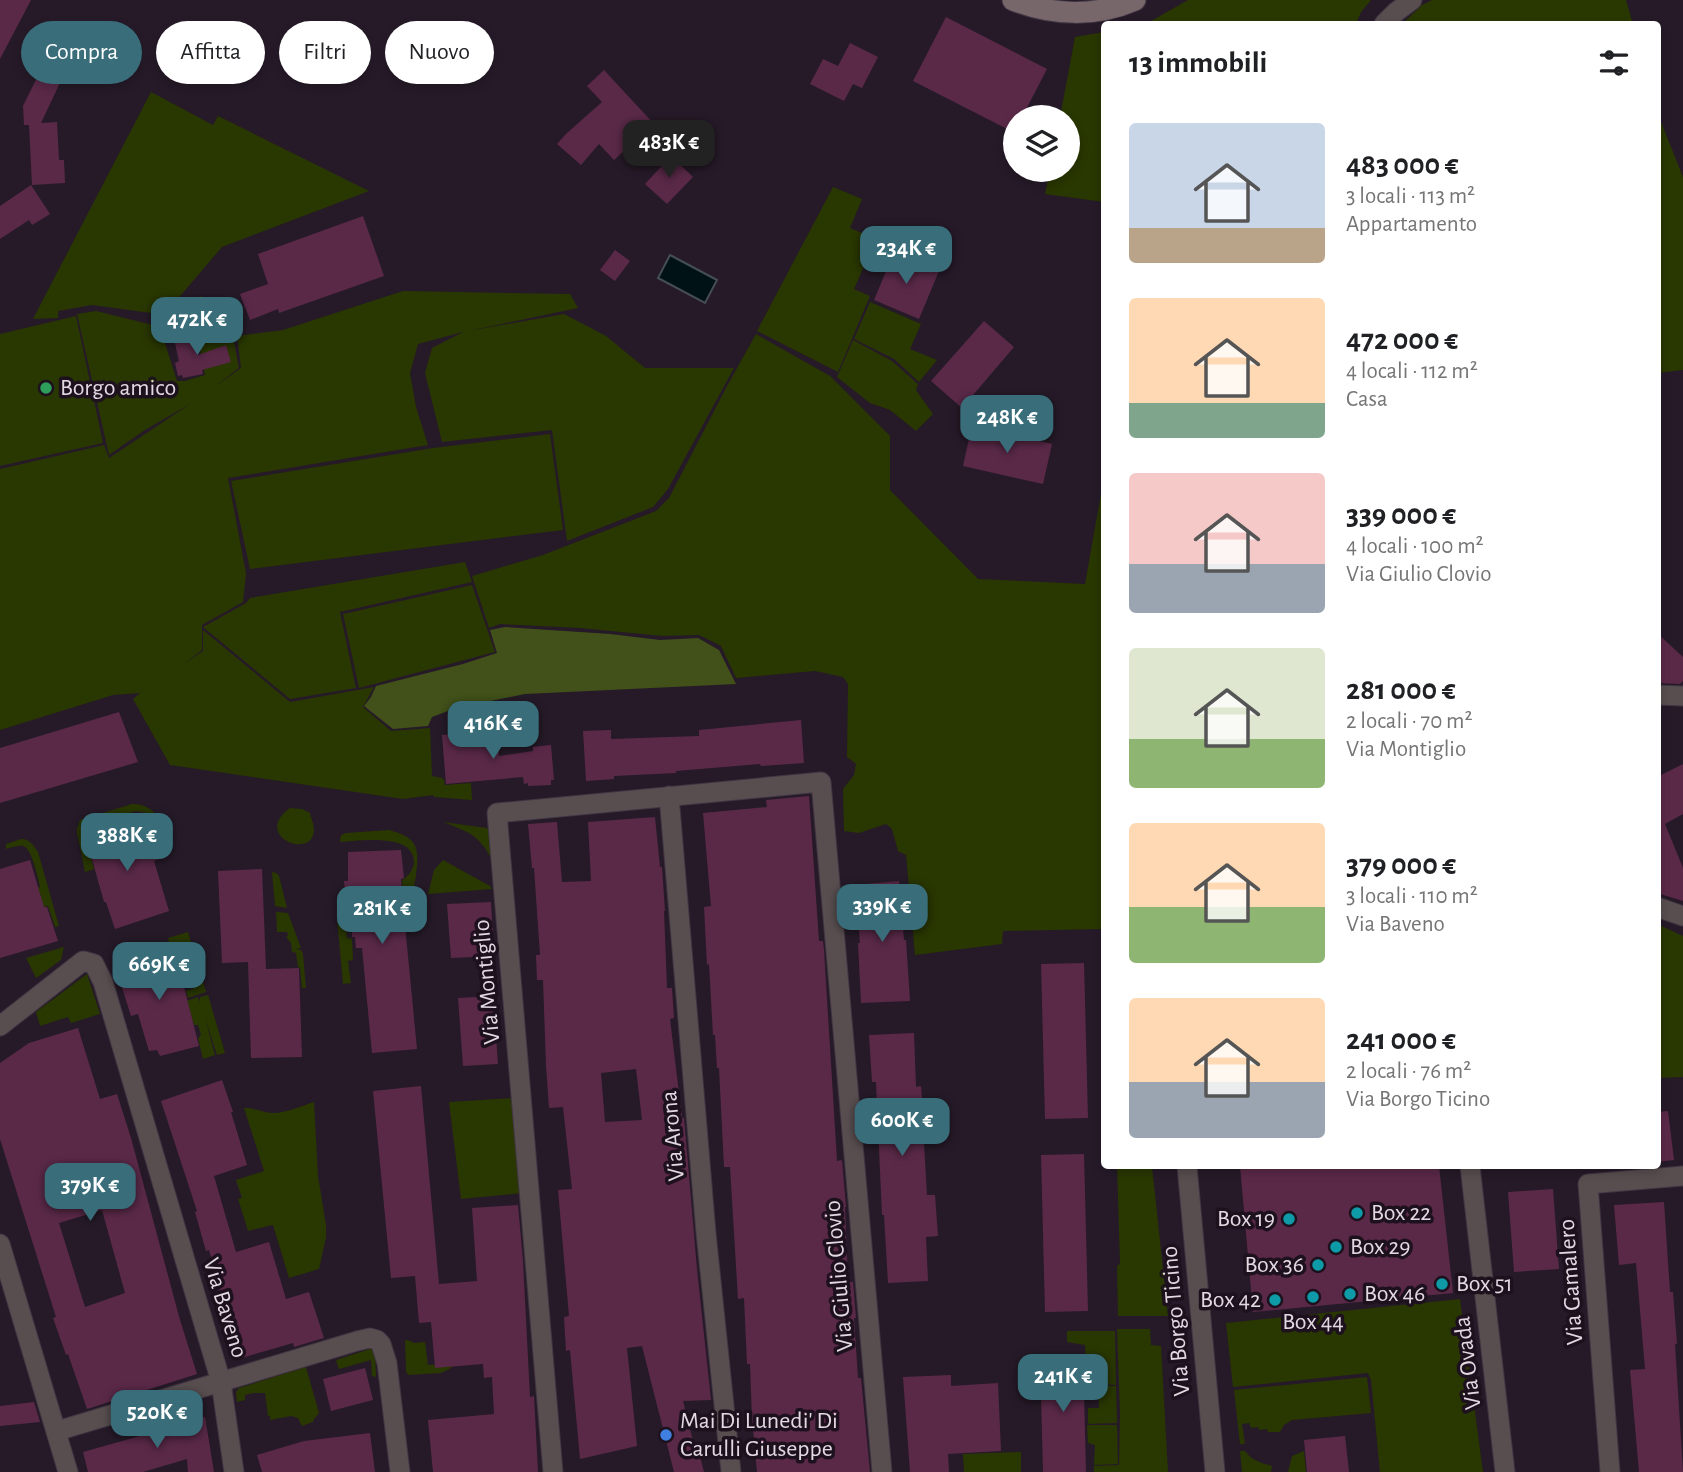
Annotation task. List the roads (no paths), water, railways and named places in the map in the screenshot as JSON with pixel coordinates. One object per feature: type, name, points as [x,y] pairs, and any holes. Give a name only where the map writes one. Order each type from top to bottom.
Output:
[{"type":"main road","points":[[1013,0],[1070,13],[1104,10],[1135,0]]},
{"type":"street","points":[[1387,21],[1412,0]]},
{"type":"street","points":[[1661,695],[1683,696]]},
{"type":"street","name":"Via Montiglio","points":[[553,1472],[497,813],[821,782]]},
{"type":"street","name":"Via Giulio Clovio","points":[[821,782],[882,1472]]},
{"type":"street","name":"Via Arona","points":[[669,796],[705,1220],[731,1472]]},
{"type":"street","points":[[1661,908],[1683,916]]},
{"type":"street","name":"Via Baveno","points":[[0,1026],[83,961],[94,964],[103,982],[221,1382],[357,1341],[370,1338],[377,1340],[387,1363],[400,1472]]},
{"type":"street","name":"Via Borgo Ticino","points":[[1187,1169],[1214,1472]]},
{"type":"street","name":"Via Ovada","points":[[1470,1169],[1505,1472]]},
{"type":"street","name":"Via Gamalero","points":[[1610,1472],[1588,1184],[1683,1175]]},
{"type":"street","points":[[0,1244],[68,1472]]},
{"type":"street","points":[[57,1431],[221,1382],[234,1472]]},
{"type":"place","name":"Borgo amico","points":[[46,388]]},
{"type":"place","name":"Box 22","points":[[1357,1213]]},
{"type":"place","name":"Box 19","points":[[1289,1219]]},
{"type":"place","name":"Box 29","points":[[1336,1247]]},
{"type":"place","name":"Box 36","points":[[1318,1265]]},
{"type":"place","name":"Box 51","points":[[1442,1284]]},
{"type":"place","name":"Box 46","points":[[1350,1294]]},
{"type":"place","name":"Box 44","points":[[1313,1297]]},
{"type":"place","name":"Box 42","points":[[1275,1300]]},
{"type":"place","name":"Mai Di Lunedi' Di Carulli Giuseppe","points":[[666,1435]]}]
